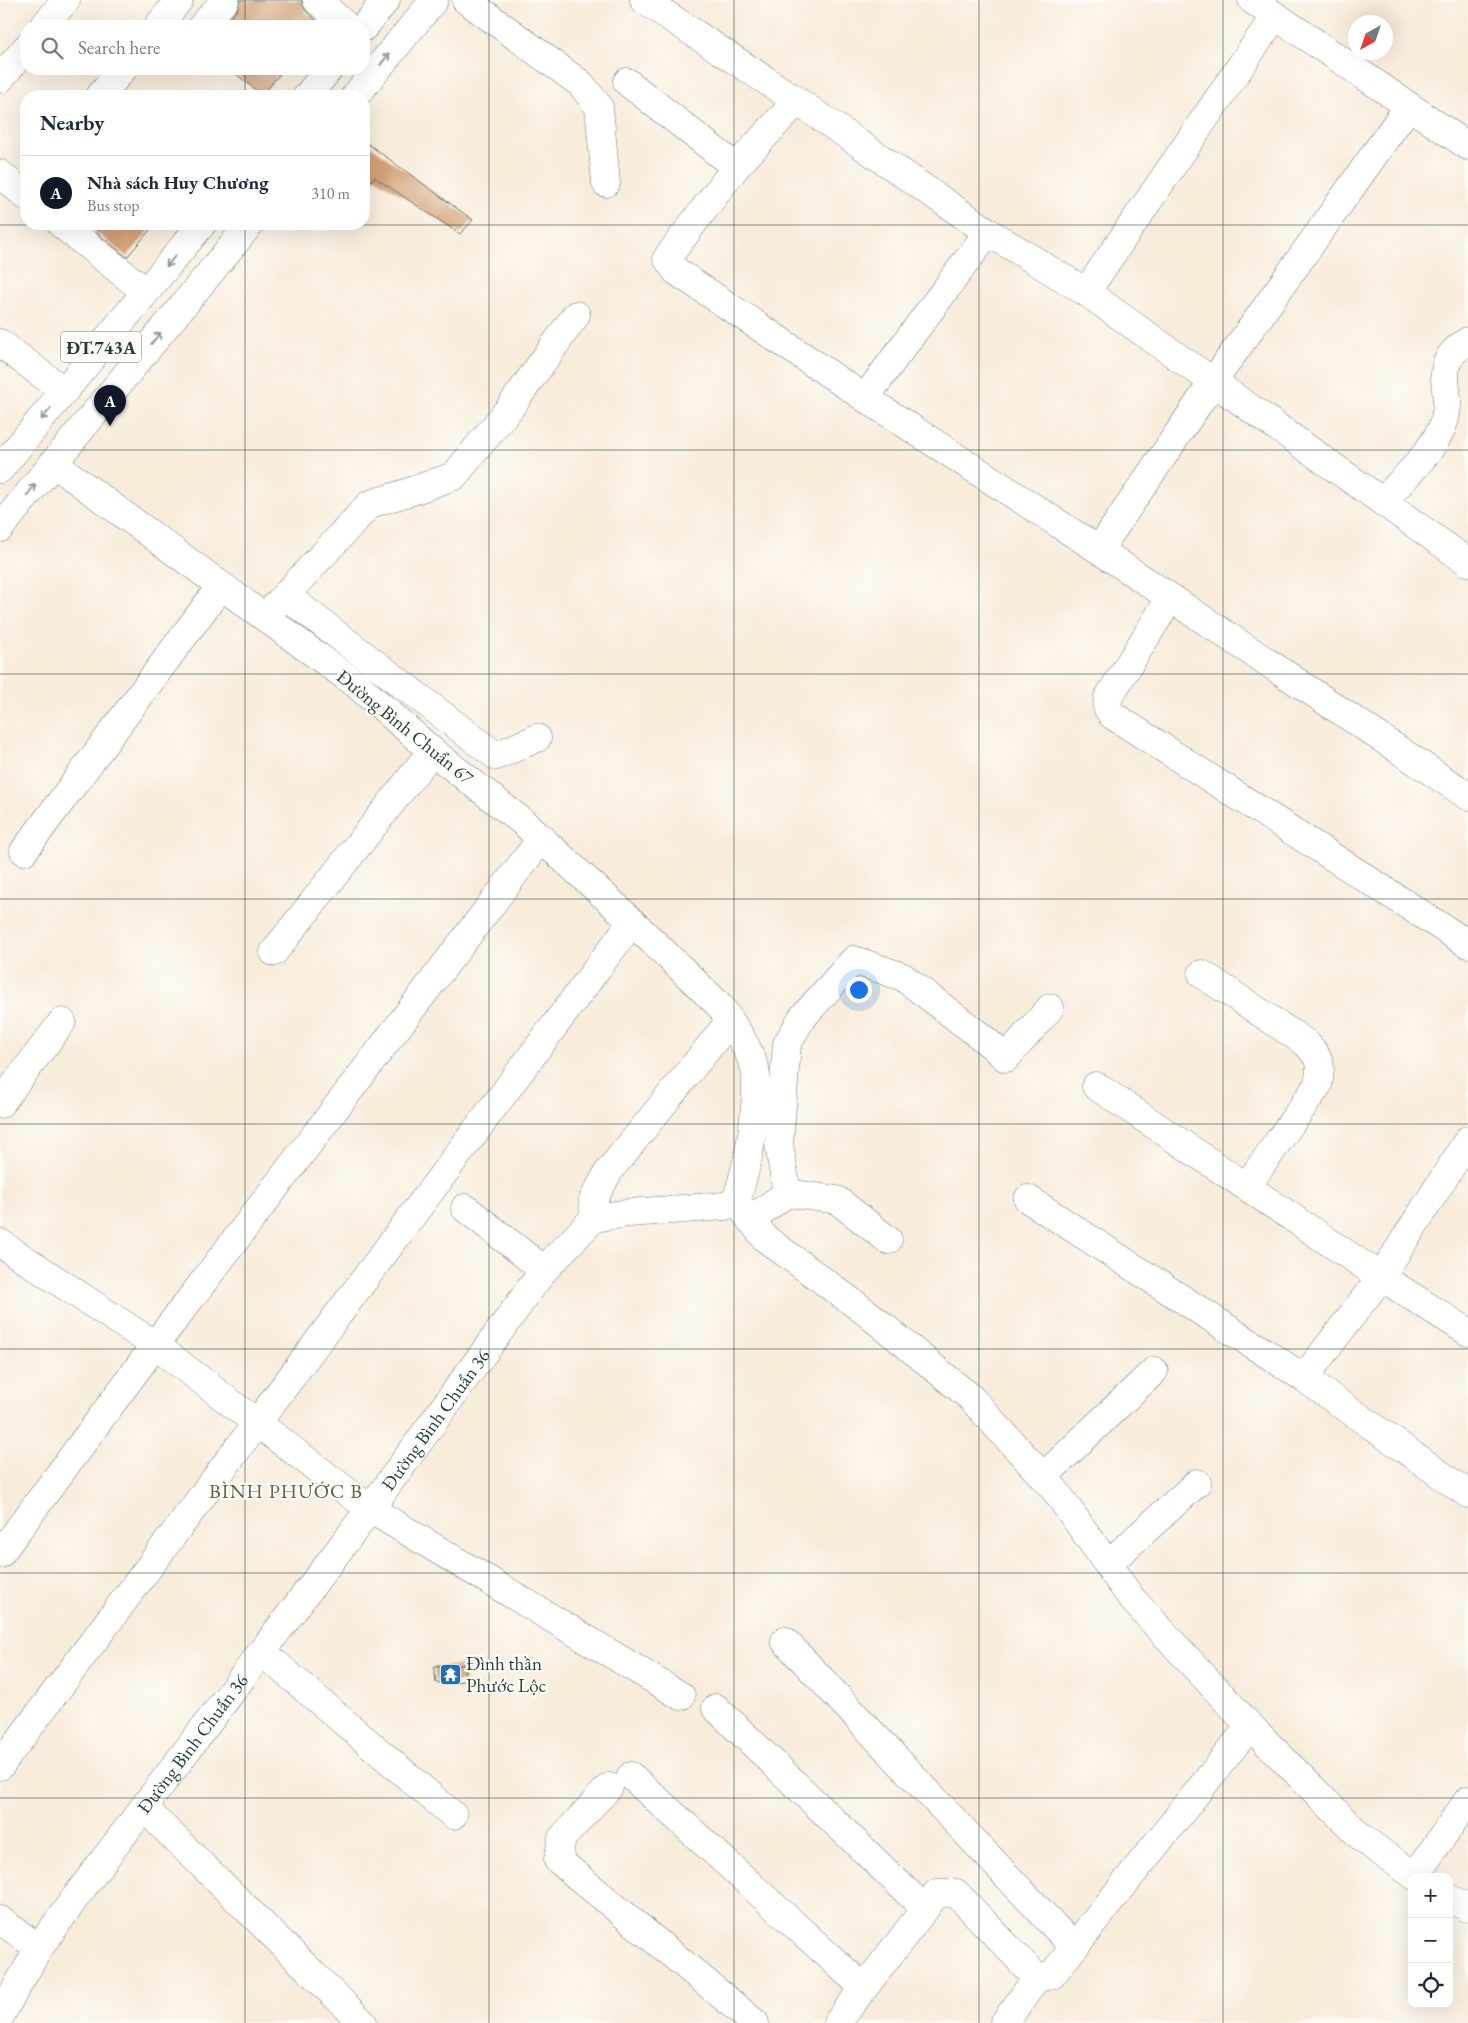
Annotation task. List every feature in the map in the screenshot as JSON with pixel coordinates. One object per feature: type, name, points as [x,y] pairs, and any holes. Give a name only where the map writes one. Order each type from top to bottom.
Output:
[{"type":"street","points":[[49,20],[66,0]]},
{"type":"street","points":[[163,20],[179,0]]},
{"type":"street","points":[[207,20],[225,0]]},
{"type":"street","points":[[317,0],[339,20]]},
{"type":"street","points":[[370,20],[386,0]]},
{"type":"street","points":[[359,90],[434,0]]},
{"type":"street","points":[[466,0],[581,84],[600,107],[606,183]]},
{"type":"street","points":[[644,0],[798,101],[988,232],[1086,292],[1468,562]]},
{"type":"street","points":[[1252,0],[1468,146]]},
{"type":"street","points":[[1086,292],[1275,16]]},
{"type":"street","points":[[0,79],[20,55]]},
{"type":"street","points":[[105,90],[117,75]]},
{"type":"street","points":[[312,90],[324,75]]},
{"type":"street","points":[[627,82],[736,167]]},
{"type":"street","points":[[798,101],[736,167],[667,258],[676,271],[1468,796]]},
{"type":"street","points":[[1099,550],[1213,382],[1408,107]]},
{"type":"street","points":[[0,174],[20,188]]},
{"type":"street","points":[[68,230],[146,292]]},
{"type":"street","name":"ĐT.743A","points":[[5,455],[64,391],[197,230]]},
{"type":"street","name":"ĐT.743A","points":[[0,528],[245,230]]},
{"type":"street","points":[[865,398],[988,232]]},
{"type":"street","points":[[265,616],[370,504],[412,492],[454,476],[509,409],[576,315]]},
{"type":"street","points":[[1383,502],[1431,449],[1445,419],[1447,401],[1446,359],[1458,346],[1468,340]]},
{"type":"street","points":[[0,343],[64,391]]},
{"type":"street","name":"Đường Bình Chuẩn 67","points":[[53,463],[356,684],[432,751],[542,838],[720,1006],[730,1021]]},
{"type":"street","points":[[24,851],[221,586]]},
{"type":"street","points":[[285,594],[496,756],[537,738]]},
{"type":"street","points":[[1170,598],[1108,698],[1107,707],[1112,715],[1468,944]]},
{"type":"street","points":[[274,952],[432,751]]},
{"type":"street","points":[[0,1554],[155,1345],[542,838]]},
{"type":"street","points":[[0,1766],[632,922]]},
{"type":"street","points":[[787,1193],[780,1144],[787,1044],[802,1018],[854,960],[903,977],[984,1038],[1006,1058],[1050,1008]]},
{"type":"street","points":[[1202,974],[1306,1043],[1316,1053],[1321,1067],[1318,1085],[1247,1186]]},
{"type":"street","points":[[888,1240],[837,1200],[787,1193],[743,1210],[725,1206],[628,1213],[594,1218],[593,1200],[608,1171],[730,1021],[745,1044],[756,1071],[756,1108],[749,1151],[743,1210],[766,1239],[867,1313],[970,1397],[1055,1490],[1132,1599],[1250,1726],[1362,1839],[1411,1873]]},
{"type":"street","points":[[0,1104],[62,1022]]},
{"type":"street","points":[[1096,1086],[1381,1277],[1468,1332]]},
{"type":"street","points":[[1304,1378],[1459,1175],[1468,1140]]},
{"type":"street","points":[[1028,1199],[1304,1378],[1468,1494]]},
{"type":"street","points":[[465,1208],[544,1270]]},
{"type":"street","name":"Đường Bình Chuẩn 36","points":[[0,2016],[39,1948],[78,1894],[370,1509],[544,1270],[594,1218]]},
{"type":"street","points":[[0,1243],[155,1345],[370,1509],[681,1696]]},
{"type":"street","points":[[1043,1476],[1154,1371]]},
{"type":"street","points":[[1108,1564],[1197,1483]]},
{"type":"street","points":[[785,1641],[1074,1947]]},
{"type":"street","points":[[262,1652],[453,1815]]},
{"type":"street","points":[[716,1708],[925,1909]]},
{"type":"street","points":[[1004,2023],[1037,1978],[1052,1975],[1250,1726]]},
{"type":"street","points":[[755,2023],[558,1860],[562,1838],[620,1781],[864,1988]]},
{"type":"street","points":[[1417,1873],[1468,1800]]},
{"type":"street","points":[[144,1808],[363,2023]]},
{"type":"street","points":[[837,2023],[937,1893],[956,1893],[1037,1978]]},
{"type":"street","points":[[1453,1900],[1468,1908]]},
{"type":"street","points":[[0,1920],[39,1948]]},
{"type":"building","points":[[240,0],[302,0],[302,5],[306,11],[316,20],[228,20],[237,10]]},
{"type":"building","points":[[237,75],[279,75],[266,90],[256,90]]},
{"type":"building","points":[[370,145],[473,220],[460,234],[374,177],[370,183]]},
{"type":"building","points":[[98,230],[150,230],[127,257],[96,232]]},
{"type":"building","name":"Đình thần Phước Lộc","points":[[464,1665],[465,1681],[436,1683],[434,1667]]},
{"type":"place","name":"Nhà sách Huy Chương","points":[[110,426]]},
{"type":"place","name":"Đình thần Phước Lộc","points":[[450,1674]]},
{"type":"district","name":"BÌNH PHƯỚC B","points":[[286,1491]]}]
